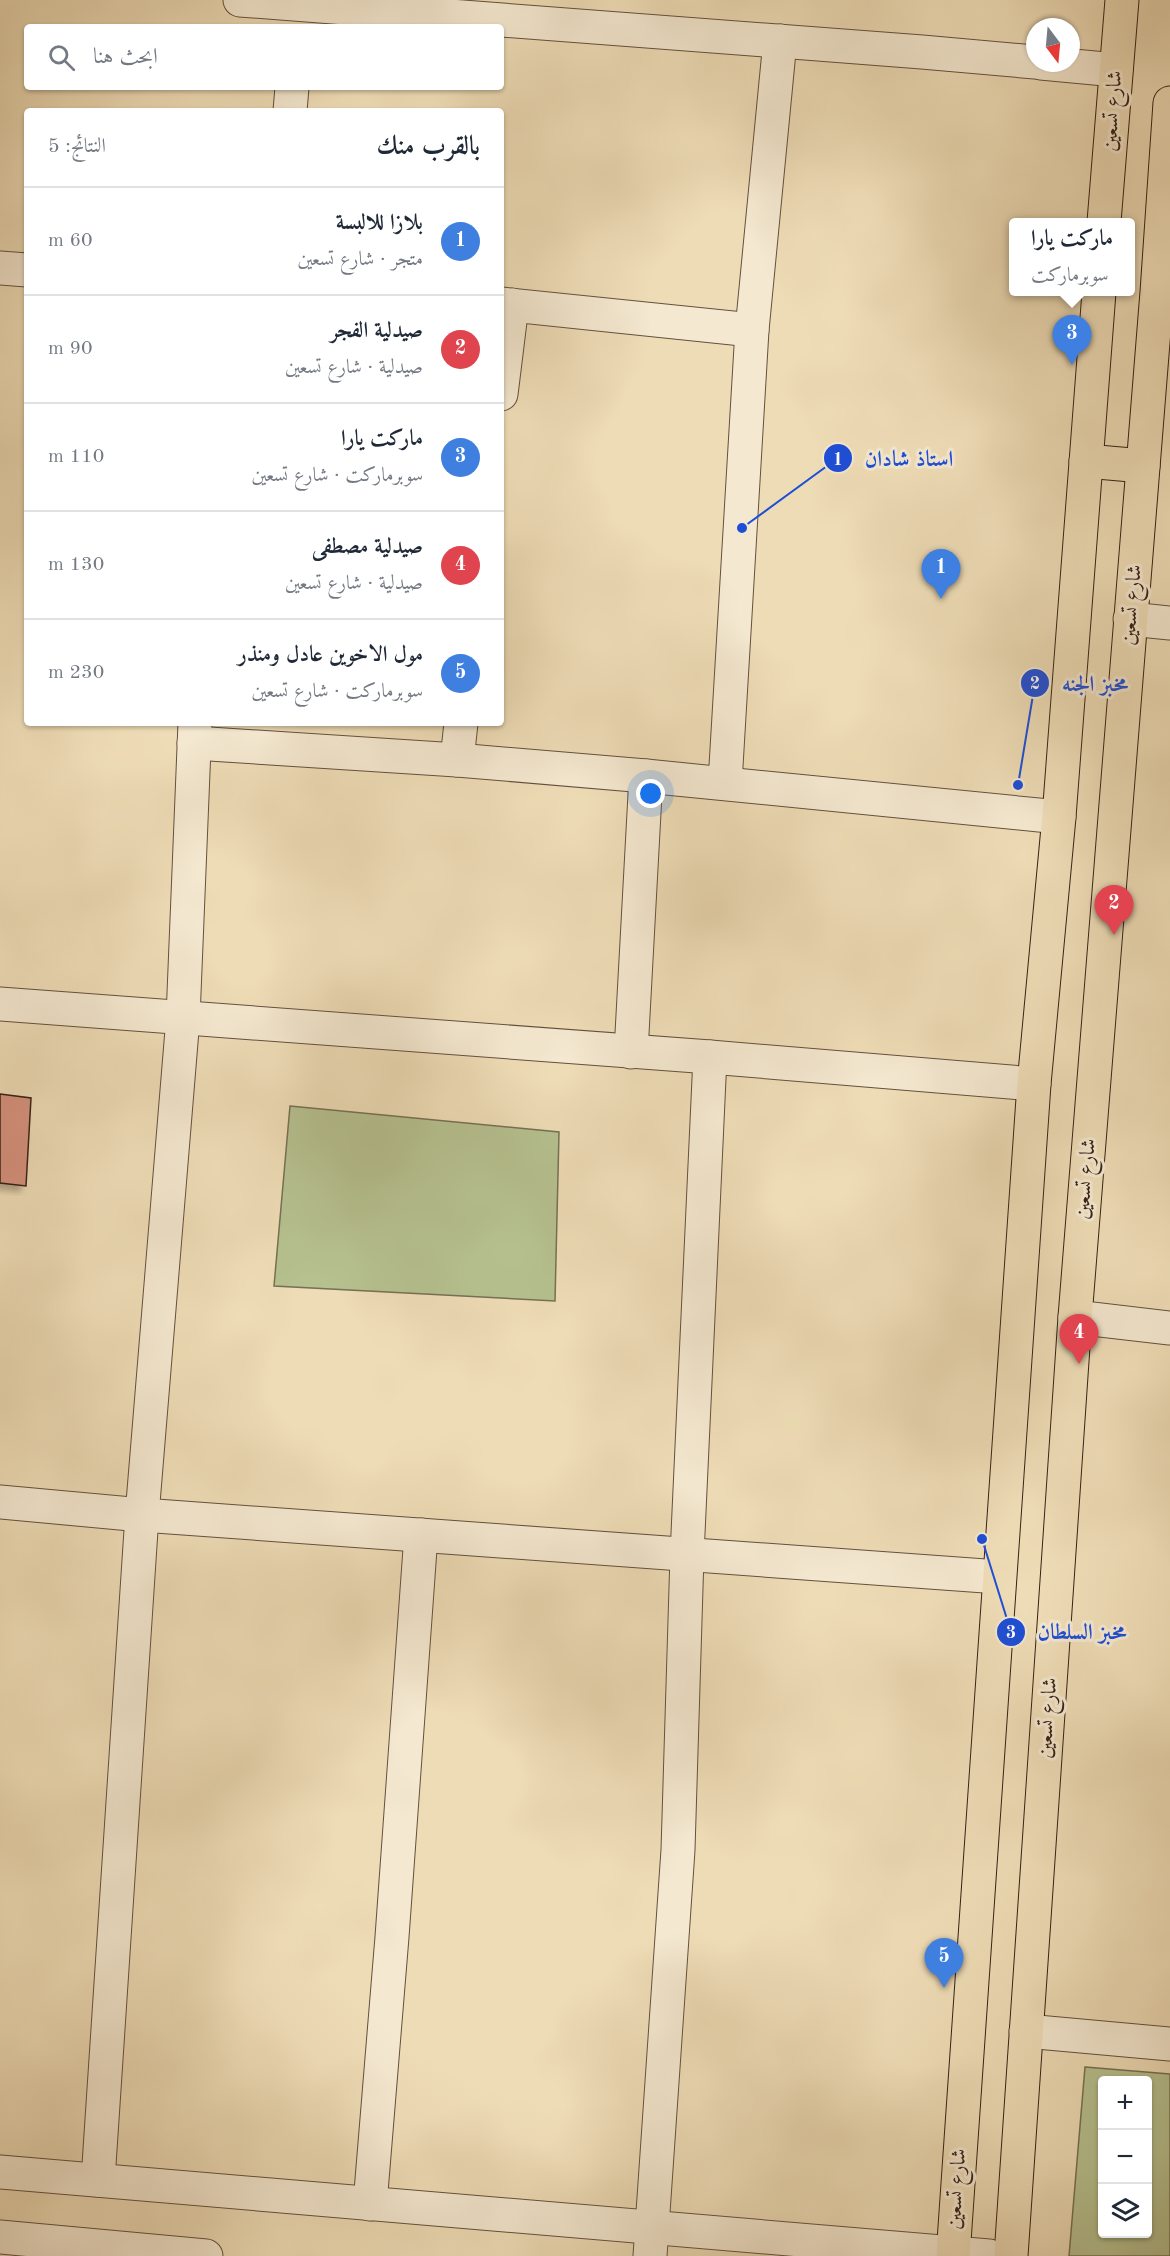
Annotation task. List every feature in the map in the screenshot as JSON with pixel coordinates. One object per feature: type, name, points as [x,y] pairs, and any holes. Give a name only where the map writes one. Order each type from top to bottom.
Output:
[{"type":"main road","name":"شارع تسعين","points":[[1104,218],[1122,0]]},
{"type":"main road","name":"شارع تسعين","points":[[1011,2256],[1075,1317],[1143,466],[1163,292],[1170,103]]},
{"type":"main road","name":"شارع تسعين","points":[[953,2254],[1035,1084],[1059,817],[1099,296]]},
{"type":"main road","points":[[1086,461],[1143,466]]},
{"type":"street","points":[[240,0],[299,16],[471,8],[780,41],[1026,62]]},
{"type":"street","points":[[725,783],[752,330],[780,41]]},
{"type":"street","points":[[1080,67],[1116,70]]},
{"type":"street","points":[[290,108],[292,90]]},
{"type":"street","points":[[0,268],[24,270]]},
{"type":"street","points":[[504,350],[507,305],[752,330]]},
{"type":"street","points":[[1130,619],[1170,623]]},
{"type":"street","points":[[457,760],[461,726]]},
{"type":"street","points":[[98,2180],[142,1515],[183,1018],[195,733],[1059,817]]},
{"type":"street","points":[[631,1052],[646,776]]},
{"type":"street","points":[[0,1004],[1035,1084]]},
{"type":"street","points":[[652,2242],[678,1850],[687,1555],[710,1058]]},
{"type":"street","points":[[1075,1317],[1170,1328]]},
{"type":"street","points":[[0,1502],[142,1515],[999,1576]]},
{"type":"street","points":[[370,2205],[422,1535]]},
{"type":"street","points":[[1026,2031],[1170,2044]]},
{"type":"street","points":[[0,2172],[370,2205],[652,2242],[989,2256]]},
{"type":"street","points":[[0,2237],[206,2256]]},
{"type":"green space","points":[[290,1106],[559,1132],[555,1301],[274,1286]]},
{"type":"green space","points":[[1085,2067],[1170,2074],[1170,2256],[1069,2256]]},
{"type":"building","points":[[0,1094],[31,1098],[26,1186],[0,1183]]},
{"type":"place","name":"ماركت يارا","points":[[1072,365]]},
{"type":"place","name":"استاذ شادان","points":[[742,528]]},
{"type":"place","name":"بلازا للالبسة","points":[[941,599]]},
{"type":"place","name":"مخبز الجنه","points":[[1018,785]]},
{"type":"place","name":"صيدلية الفجر","points":[[1114,935]]},
{"type":"place","name":"صيدلية مصطفى","points":[[1079,1364]]},
{"type":"place","name":"مخبز السلطان","points":[[982,1539]]},
{"type":"place","name":"مول الاخوين عادل ومنذر","points":[[944,1988]]}]
